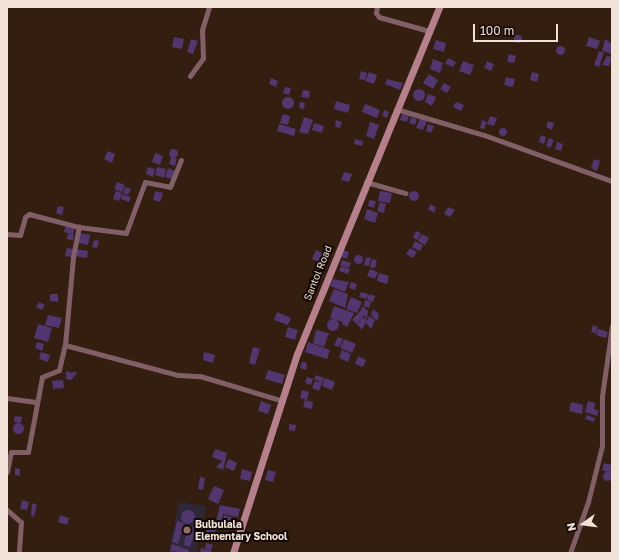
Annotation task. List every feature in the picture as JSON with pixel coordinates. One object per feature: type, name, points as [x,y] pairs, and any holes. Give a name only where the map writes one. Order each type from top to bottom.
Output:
[{"type":"main road","name":"Santol Road","points":[[233,553],[280,400],[366,182],[439,7]]},
{"type":"street","points":[[190,76],[203,58],[202,30],[209,7]]},
{"type":"street","points":[[377,7],[376,14],[379,17],[429,31]]},
{"type":"street","points":[[396,109],[484,135],[612,181]]},
{"type":"street","points":[[7,234],[20,235],[25,217],[29,214],[79,227],[126,232],[145,182],[170,187],[181,160]]},
{"type":"street","points":[[366,182],[405,194]]},
{"type":"street","points":[[7,472],[11,452],[28,452],[34,431],[36,402],[42,377],[59,370],[65,345],[72,257],[79,227]]},
{"type":"street","points":[[570,553],[588,502],[602,446],[602,396],[612,326]]},
{"type":"street","points":[[65,345],[178,375],[200,376],[280,400]]},
{"type":"street","points":[[7,398],[36,402]]},
{"type":"street","points":[[7,510],[21,522],[19,553]]},
{"type":"shaded area","name":"Bulbulala Elementary School","points":[[179,502],[206,506],[196,553],[169,553]]},
{"type":"building","points":[[516,35],[520,35],[522,39],[520,43],[516,43],[514,41],[514,37]]},
{"type":"building","points":[[174,37],[184,39],[182,49],[172,47]]},
{"type":"building","points":[[589,37],[600,41],[597,49],[586,46]]},
{"type":"building","points":[[191,39],[198,41],[193,54],[187,52]]},
{"type":"building","points":[[605,39],[612,44],[612,54],[602,51]]},
{"type":"building","points":[[436,40],[446,43],[444,52],[433,49]]},
{"type":"building","points":[[558,46],[562,46],[564,50],[562,54],[558,54],[556,52],[556,48]]},
{"type":"building","points":[[599,51],[604,53],[599,67],[594,65]]},
{"type":"building","points":[[509,54],[516,56],[514,63],[507,62]]},
{"type":"building","points":[[607,56],[612,57],[609,66],[602,65]]},
{"type":"building","points":[[448,58],[456,62],[453,67],[445,64]]},
{"type":"building","points":[[433,59],[443,63],[440,73],[430,69]]},
{"type":"building","points":[[463,61],[474,65],[470,75],[459,71]]},
{"type":"building","points":[[487,61],[494,64],[491,71],[484,68]]},
{"type":"building","points":[[361,71],[367,73],[365,80],[359,79]]},
{"type":"building","points":[[369,72],[377,75],[374,84],[365,81]]},
{"type":"building","points":[[532,72],[539,74],[537,82],[530,80]]},
{"type":"building","points":[[429,74],[438,80],[433,89],[423,83]]},
{"type":"building","points":[[506,77],[515,79],[513,87],[504,85]]},
{"type":"building","points":[[271,78],[278,81],[276,87],[269,84]]},
{"type":"building","points":[[387,79],[403,83],[400,90],[385,84]]},
{"type":"building","points":[[444,83],[451,87],[447,93],[440,89]]},
{"type":"building","points":[[285,87],[291,88],[289,95],[283,93]]},
{"type":"building","points":[[419,89],[423,91],[425,95],[423,99],[419,101],[415,99],[413,95],[415,91]]},
{"type":"building","points":[[303,90],[310,91],[309,98],[301,97]]},
{"type":"building","points":[[428,94],[436,97],[432,106],[425,102]]},
{"type":"building","points":[[286,97],[290,97],[294,103],[290,109],[286,109],[282,105],[282,101]]},
{"type":"building","points":[[336,101],[350,105],[348,113],[334,109]]},
{"type":"building","points":[[300,102],[305,103],[304,109],[299,108]]},
{"type":"building","points":[[456,102],[464,105],[461,111],[453,107]]},
{"type":"building","points":[[365,104],[380,110],[377,118],[362,112]]},
{"type":"building","points":[[384,110],[389,112],[387,118],[382,116]]},
{"type":"building","points":[[283,114],[290,116],[288,125],[280,123]]},
{"type":"building","points":[[402,114],[409,116],[407,122],[400,120]]},
{"type":"building","points":[[490,116],[497,118],[494,126],[487,124]]},
{"type":"building","points":[[304,117],[313,120],[308,134],[299,132]]},
{"type":"building","points":[[411,117],[417,119],[415,125],[409,123]]},
{"type":"building","points":[[420,118],[427,121],[423,130],[416,128]]},
{"type":"building","points":[[336,120],[342,122],[340,128],[335,127]]},
{"type":"building","points":[[482,120],[487,122],[484,129],[480,128]]},
{"type":"building","points":[[548,121],[554,123],[552,130],[546,127]]},
{"type":"building","points":[[370,122],[379,125],[374,139],[366,136]]},
{"type":"building","points":[[314,123],[324,126],[322,133],[312,130]]},
{"type":"building","points":[[279,124],[296,129],[294,136],[277,131]]},
{"type":"building","points":[[428,124],[434,126],[431,133],[426,131]]},
{"type":"building","points":[[501,128],[505,128],[507,132],[505,136],[501,136],[499,134],[499,130]]},
{"type":"building","points":[[541,135],[546,137],[544,144],[539,142]]},
{"type":"building","points":[[549,138],[554,140],[550,148],[546,146]]},
{"type":"building","points":[[355,139],[363,141],[362,146],[354,144]]},
{"type":"building","points":[[557,142],[563,144],[561,151],[555,149]]},
{"type":"building","points":[[171,149],[175,149],[177,153],[175,157],[171,157],[169,155],[169,151]]},
{"type":"building","points":[[108,151],[115,154],[112,163],[104,159]]},
{"type":"building","points":[[155,153],[163,156],[160,165],[152,162]]},
{"type":"building","points":[[171,157],[177,159],[175,166],[169,164]]},
{"type":"building","points":[[594,159],[600,161],[597,171],[591,168]]},
{"type":"building","points":[[148,167],[155,169],[153,177],[146,174]]},
{"type":"building","points":[[157,167],[166,169],[164,178],[155,175]]},
{"type":"building","points":[[168,168],[175,171],[172,179],[165,177]]},
{"type":"building","points":[[344,172],[352,174],[349,182],[341,180]]},
{"type":"building","points":[[117,182],[125,185],[122,192],[114,189]]},
{"type":"building","points":[[125,187],[131,189],[128,195],[123,193]]},
{"type":"building","points":[[116,191],[122,193],[119,201],[113,199]]},
{"type":"building","points":[[155,191],[163,193],[160,202],[153,200]]},
{"type":"building","points":[[380,191],[392,193],[390,203],[378,201]]},
{"type":"building","points":[[414,191],[419,196],[414,201],[409,196]]},
{"type":"building","points":[[122,194],[131,197],[129,202],[121,199]]},
{"type":"building","points":[[369,200],[376,201],[374,208],[368,206]]},
{"type":"building","points":[[380,202],[386,204],[384,213],[377,211]]},
{"type":"building","points":[[431,204],[436,208],[434,213],[428,209]]},
{"type":"building","points":[[58,206],[64,207],[62,215],[56,213]]},
{"type":"building","points":[[448,207],[455,210],[450,217],[444,214]]},
{"type":"building","points":[[367,209],[378,213],[375,223],[364,219]]},
{"type":"building","points":[[66,225],[75,227],[73,235],[64,232]]},
{"type":"building","points":[[416,231],[421,233],[418,240],[413,238]]},
{"type":"building","points":[[80,233],[90,235],[88,245],[78,243]]},
{"type":"building","points":[[68,234],[74,235],[73,241],[67,239]]},
{"type":"building","points":[[422,234],[429,238],[425,245],[418,241]]},
{"type":"building","points":[[94,240],[99,241],[97,248],[92,247]]},
{"type":"building","points":[[415,241],[423,245],[420,251],[412,247]]},
{"type":"building","points":[[67,248],[73,249],[71,257],[65,256]]},
{"type":"building","points":[[410,248],[417,252],[413,258],[406,254]]},
{"type":"building","points":[[76,249],[88,251],[87,258],[75,256]]},
{"type":"building","points":[[316,250],[327,255],[323,264],[312,259]]},
{"type":"building","points":[[343,250],[349,252],[347,259],[341,257]]},
{"type":"building","points":[[358,254],[363,259],[358,264],[353,259]]},
{"type":"building","points":[[366,257],[371,258],[369,266],[364,265]]},
{"type":"building","points":[[372,259],[377,260],[375,268],[370,267]]},
{"type":"building","points":[[342,260],[351,263],[349,268],[340,265]]},
{"type":"building","points":[[341,266],[350,269],[348,274],[339,271]]},
{"type":"building","points":[[370,269],[378,272],[375,279],[367,276]]},
{"type":"building","points":[[379,273],[389,276],[387,284],[377,281]]},
{"type":"building","points":[[333,279],[349,282],[345,292],[330,286]]},
{"type":"building","points":[[351,282],[357,284],[355,290],[349,288]]},
{"type":"building","points":[[334,289],[348,294],[345,308],[329,301]]},
{"type":"building","points":[[361,292],[368,294],[367,299],[359,297]]},
{"type":"building","points":[[50,294],[58,294],[58,302],[50,301]]},
{"type":"building","points":[[369,294],[375,296],[373,302],[367,300]]},
{"type":"building","points":[[351,297],[362,302],[357,313],[346,309]]},
{"type":"building","points":[[365,300],[371,302],[369,308],[364,306]]},
{"type":"building","points":[[39,302],[45,305],[42,310],[36,307]]},
{"type":"building","points":[[334,306],[354,313],[347,327],[342,324],[343,322],[330,318]]},
{"type":"building","points":[[363,306],[368,311],[367,319],[360,311]]},
{"type":"building","points":[[373,309],[379,314],[377,321],[371,315]]},
{"type":"building","points":[[360,311],[364,315],[357,324],[352,320]]},
{"type":"building","points":[[277,312],[291,318],[288,325],[274,320]]},
{"type":"building","points":[[48,315],[62,318],[59,328],[45,325]]},
{"type":"building","points":[[369,316],[375,320],[371,329],[366,323]]},
{"type":"building","points":[[363,317],[367,320],[362,330],[357,324]]},
{"type":"building","points":[[335,319],[338,320],[338,330],[331,331],[328,330],[327,323],[328,320]]},
{"type":"building","points":[[38,324],[52,328],[48,342],[34,338]]},
{"type":"building","points":[[593,325],[598,327],[596,333],[591,332]]},
{"type":"building","points":[[288,327],[298,330],[295,340],[285,337]]},
{"type":"building","points":[[598,329],[608,332],[606,338],[596,335]]},
{"type":"building","points":[[316,330],[329,333],[324,347],[313,343]]},
{"type":"building","points":[[338,337],[343,339],[339,347],[334,345]]},
{"type":"building","points":[[344,339],[356,344],[352,353],[340,348]]},
{"type":"building","points":[[37,342],[44,344],[42,351],[35,348]]},
{"type":"building","points":[[308,342],[330,350],[327,359],[305,352]]},
{"type":"building","points":[[253,347],[260,349],[255,365],[249,363]]},
{"type":"building","points":[[342,350],[351,354],[348,362],[339,358]]},
{"type":"building","points":[[41,352],[50,355],[48,362],[39,359]]},
{"type":"building","points":[[204,352],[215,355],[213,363],[203,360]]},
{"type":"building","points":[[358,356],[366,360],[363,367],[355,364]]},
{"type":"building","points":[[302,362],[307,363],[306,370],[300,368]]},
{"type":"building","points":[[268,370],[285,375],[282,384],[265,379]]},
{"type":"building","points":[[66,371],[72,373],[74,371],[77,373],[71,380],[66,379]]},
{"type":"building","points":[[316,375],[324,378],[322,383],[314,379]]},
{"type":"building","points":[[307,377],[313,379],[311,385],[305,383]]},
{"type":"building","points":[[325,378],[335,382],[332,390],[322,386]]},
{"type":"building","points":[[63,380],[64,388],[53,389],[52,381]]},
{"type":"building","points":[[315,381],[322,383],[319,391],[312,388]]},
{"type":"building","points":[[302,390],[309,392],[307,400],[300,398]]},
{"type":"building","points":[[305,400],[313,402],[312,409],[303,407]]},
{"type":"building","points":[[261,401],[271,405],[268,414],[258,411]]},
{"type":"building","points":[[588,401],[595,403],[594,409],[599,411],[597,416],[585,412]]},
{"type":"building","points":[[571,402],[583,405],[582,414],[569,411]]},
{"type":"building","points":[[587,415],[595,418],[594,422],[585,419]]},
{"type":"building","points":[[15,416],[22,417],[21,423],[14,422]]},
{"type":"building","points":[[18,422],[22,424],[24,428],[22,432],[18,434],[14,432],[12,428],[14,424]]},
{"type":"building","points":[[289,424],[296,425],[295,431],[289,430]]},
{"type":"building","points":[[215,449],[227,453],[223,470],[216,467],[222,461],[212,457]]},
{"type":"building","points":[[229,459],[237,463],[234,471],[225,467]]},
{"type":"building","points":[[604,463],[612,465],[612,474],[602,470]]},
{"type":"building","points":[[15,468],[20,469],[20,476],[15,475]]},
{"type":"building","points":[[242,469],[252,472],[250,481],[240,479]]},
{"type":"building","points":[[268,470],[276,472],[273,482],[265,480]]},
{"type":"building","points":[[607,471],[612,476],[607,481],[602,476]]},
{"type":"building","points":[[200,477],[205,478],[203,490],[198,489]]},
{"type":"building","points":[[214,486],[224,490],[218,504],[208,499]]},
{"type":"building","points":[[22,500],[29,502],[27,510],[20,509]]},
{"type":"building","points":[[32,503],[37,505],[34,517],[31,516]]},
{"type":"building","points":[[220,505],[240,509],[238,517],[223,514],[221,523],[216,522]]},
{"type":"building","points":[[188,510],[193,512],[195,517],[193,522],[188,524],[183,522],[181,517],[183,512]]},
{"type":"building","points":[[60,515],[69,518],[67,525],[58,522]]},
{"type":"building","points":[[224,515],[235,518],[233,525],[222,522]]},
{"type":"building","points":[[177,521],[184,523],[178,544],[172,542]]},
{"type":"building","points":[[209,523],[217,526],[215,534],[206,532]]},
{"type":"building","points":[[187,525],[197,528],[190,547],[184,545]]},
{"type":"building","points":[[206,543],[213,545],[211,550],[205,548]]},
{"type":"building","points":[[172,544],[189,550],[188,553],[170,551]]},
{"type":"building","points":[[201,548],[211,550],[211,553],[200,553]]},
{"type":"place","name":"Bulbulala Elementary School","points":[[187,530]]}]
